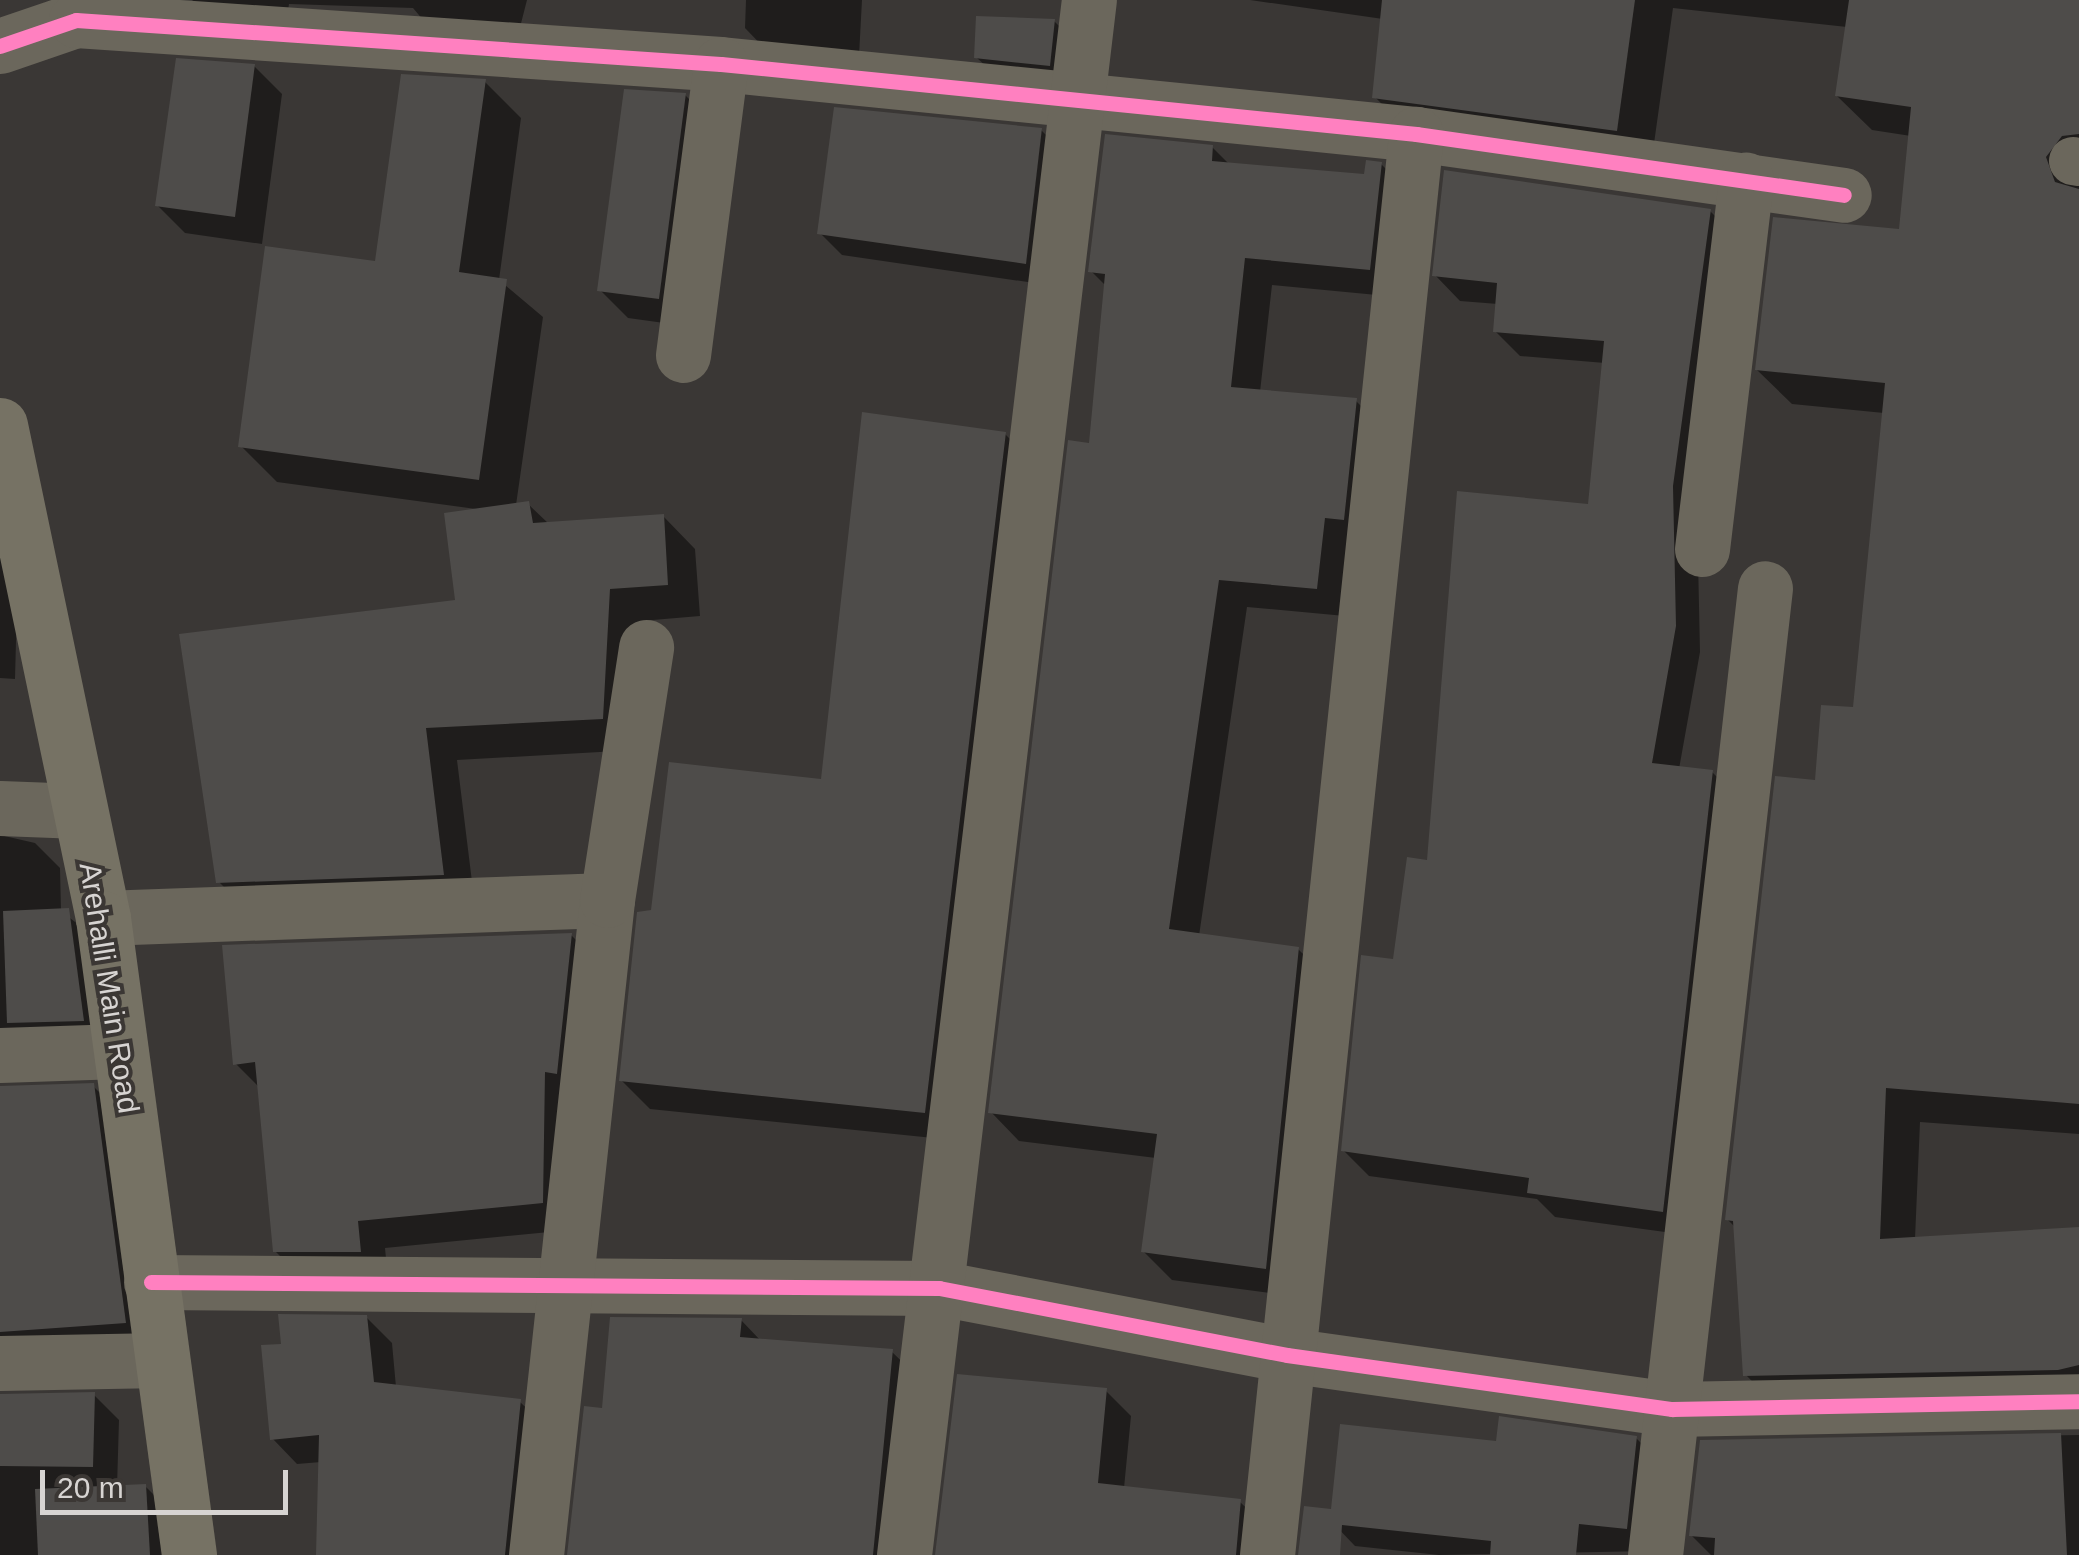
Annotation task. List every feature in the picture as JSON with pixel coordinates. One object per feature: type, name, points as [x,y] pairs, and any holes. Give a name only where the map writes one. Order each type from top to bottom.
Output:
[{"type":"street","points":[[904,1555],[939,1288],[1089,0]]},
{"type":"street","points":[[0,46],[76,20],[721,64],[1416,134],[1844,195]]},
{"type":"street","points":[[683,355],[721,64]]},
{"type":"street","points":[[1267,1555],[1416,134]]},
{"type":"street","points":[[1702,549],[1746,180]]},
{"type":"street","name":"Arehalli Main Road","points":[[1,432],[103,918],[188,1555]]},
{"type":"street","points":[[1655,1555],[1765,588]]},
{"type":"street","points":[[536,1555],[572,1278],[607,900],[646,647]]},
{"type":"street","points":[[0,808],[80,812]]},
{"type":"street","points":[[103,918],[607,900]]},
{"type":"street","points":[[0,1055],[120,1051]]},
{"type":"street","points":[[152,1282],[572,1278],[939,1288],[1287,1355],[1672,1410],[2079,1400]]},
{"type":"street","points":[[0,1362],[162,1360]]},
{"type":"building","points":[[1382,0],[1635,0],[1617,131],[1372,98]]},
{"type":"building","points":[[1849,0],[2079,0],[2079,134],[2062,136],[2046,157],[2055,182],[2079,189],[2079,1104],[1886,1088],[1880,1239],[2079,1227],[2079,1365],[2058,1370],[1743,1376],[1733,1221],[1725,1220],[1775,776],[1815,780],[1821,705],[1853,707],[1885,383],[1755,370],[1773,217],[1899,229],[1911,107],[1835,96]]},
{"type":"building","points":[[976,16],[1055,19],[1050,66],[974,58]]},
{"type":"building","points":[[176,58],[255,64],[235,217],[155,206]]},
{"type":"building","points":[[401,74],[486,79],[459,272],[507,279],[479,480],[238,447],[265,246],[375,261]]},
{"type":"building","points":[[624,89],[686,93],[659,299],[597,291]]},
{"type":"building","points":[[834,107],[1042,128],[1026,264],[817,234]]},
{"type":"building","points":[[1105,134],[1213,145],[1212,161],[1364,174],[1366,160],[1382,162],[1370,270],[1245,258],[1231,387],[1357,398],[1344,520],[1325,518],[1317,589],[1219,580],[1169,929],[1299,947],[1266,1269],[1141,1252],[1157,1134],[988,1113],[1068,440],[1089,443],[1105,274],[1088,272]]},
{"type":"building","points":[[1444,170],[1711,209],[1673,486],[1676,626],[1652,763],[1713,770],[1663,1212],[1527,1193],[1529,1178],[1341,1151],[1361,955],[1393,959],[1407,857],[1427,860],[1457,491],[1588,504],[1604,341],[1493,332],[1497,283],[1432,276]]},
{"type":"building","points":[[862,412],[1006,432],[925,1113],[619,1081],[637,912],[651,910],[669,762],[821,779]]},
{"type":"building","points":[[529,501],[533,523],[664,514],[668,585],[610,589],[603,719],[426,728],[444,875],[216,883],[179,634],[455,600],[444,513]]},
{"type":"building","points":[[69,908],[84,1021],[7,1023],[3,911]]},
{"type":"building","points":[[572,933],[557,1074],[545,1072],[543,1203],[358,1221],[361,1252],[273,1252],[255,1062],[233,1065],[222,945]]},
{"type":"building","points":[[94,1083],[126,1323],[0,1332],[0,1086]]},
{"type":"building","points":[[278,1314],[367,1315],[374,1382],[521,1399],[505,1555],[316,1555],[319,1435],[270,1440],[261,1345],[281,1344]]},
{"type":"building","points":[[610,1317],[742,1318],[740,1337],[893,1349],[873,1555],[567,1555],[584,1406],[602,1408]]},
{"type":"building","points":[[957,1374],[1107,1388],[1098,1483],[1241,1499],[1236,1555],[935,1555]]},
{"type":"building","points":[[95,1392],[93,1467],[0,1466],[0,1394]]},
{"type":"building","points":[[1499,1416],[1637,1436],[1627,1529],[1579,1524],[1576,1555],[1490,1555],[1491,1541],[1342,1525],[1340,1555],[1298,1555],[1304,1506],[1331,1509],[1340,1424],[1496,1441]]},
{"type":"building","points":[[2061,1433],[2067,1555],[1714,1555],[1715,1538],[1689,1536],[1700,1440]]},
{"type":"building","points":[[146,1484],[150,1555],[38,1555],[35,1489]]},
{"type":"cycle path","points":[[0,46],[76,20],[721,64],[1416,134],[1844,195]]},
{"type":"cycle path","points":[[151,1282],[939,1288],[1287,1355],[1672,1409],[2079,1401]]}]
